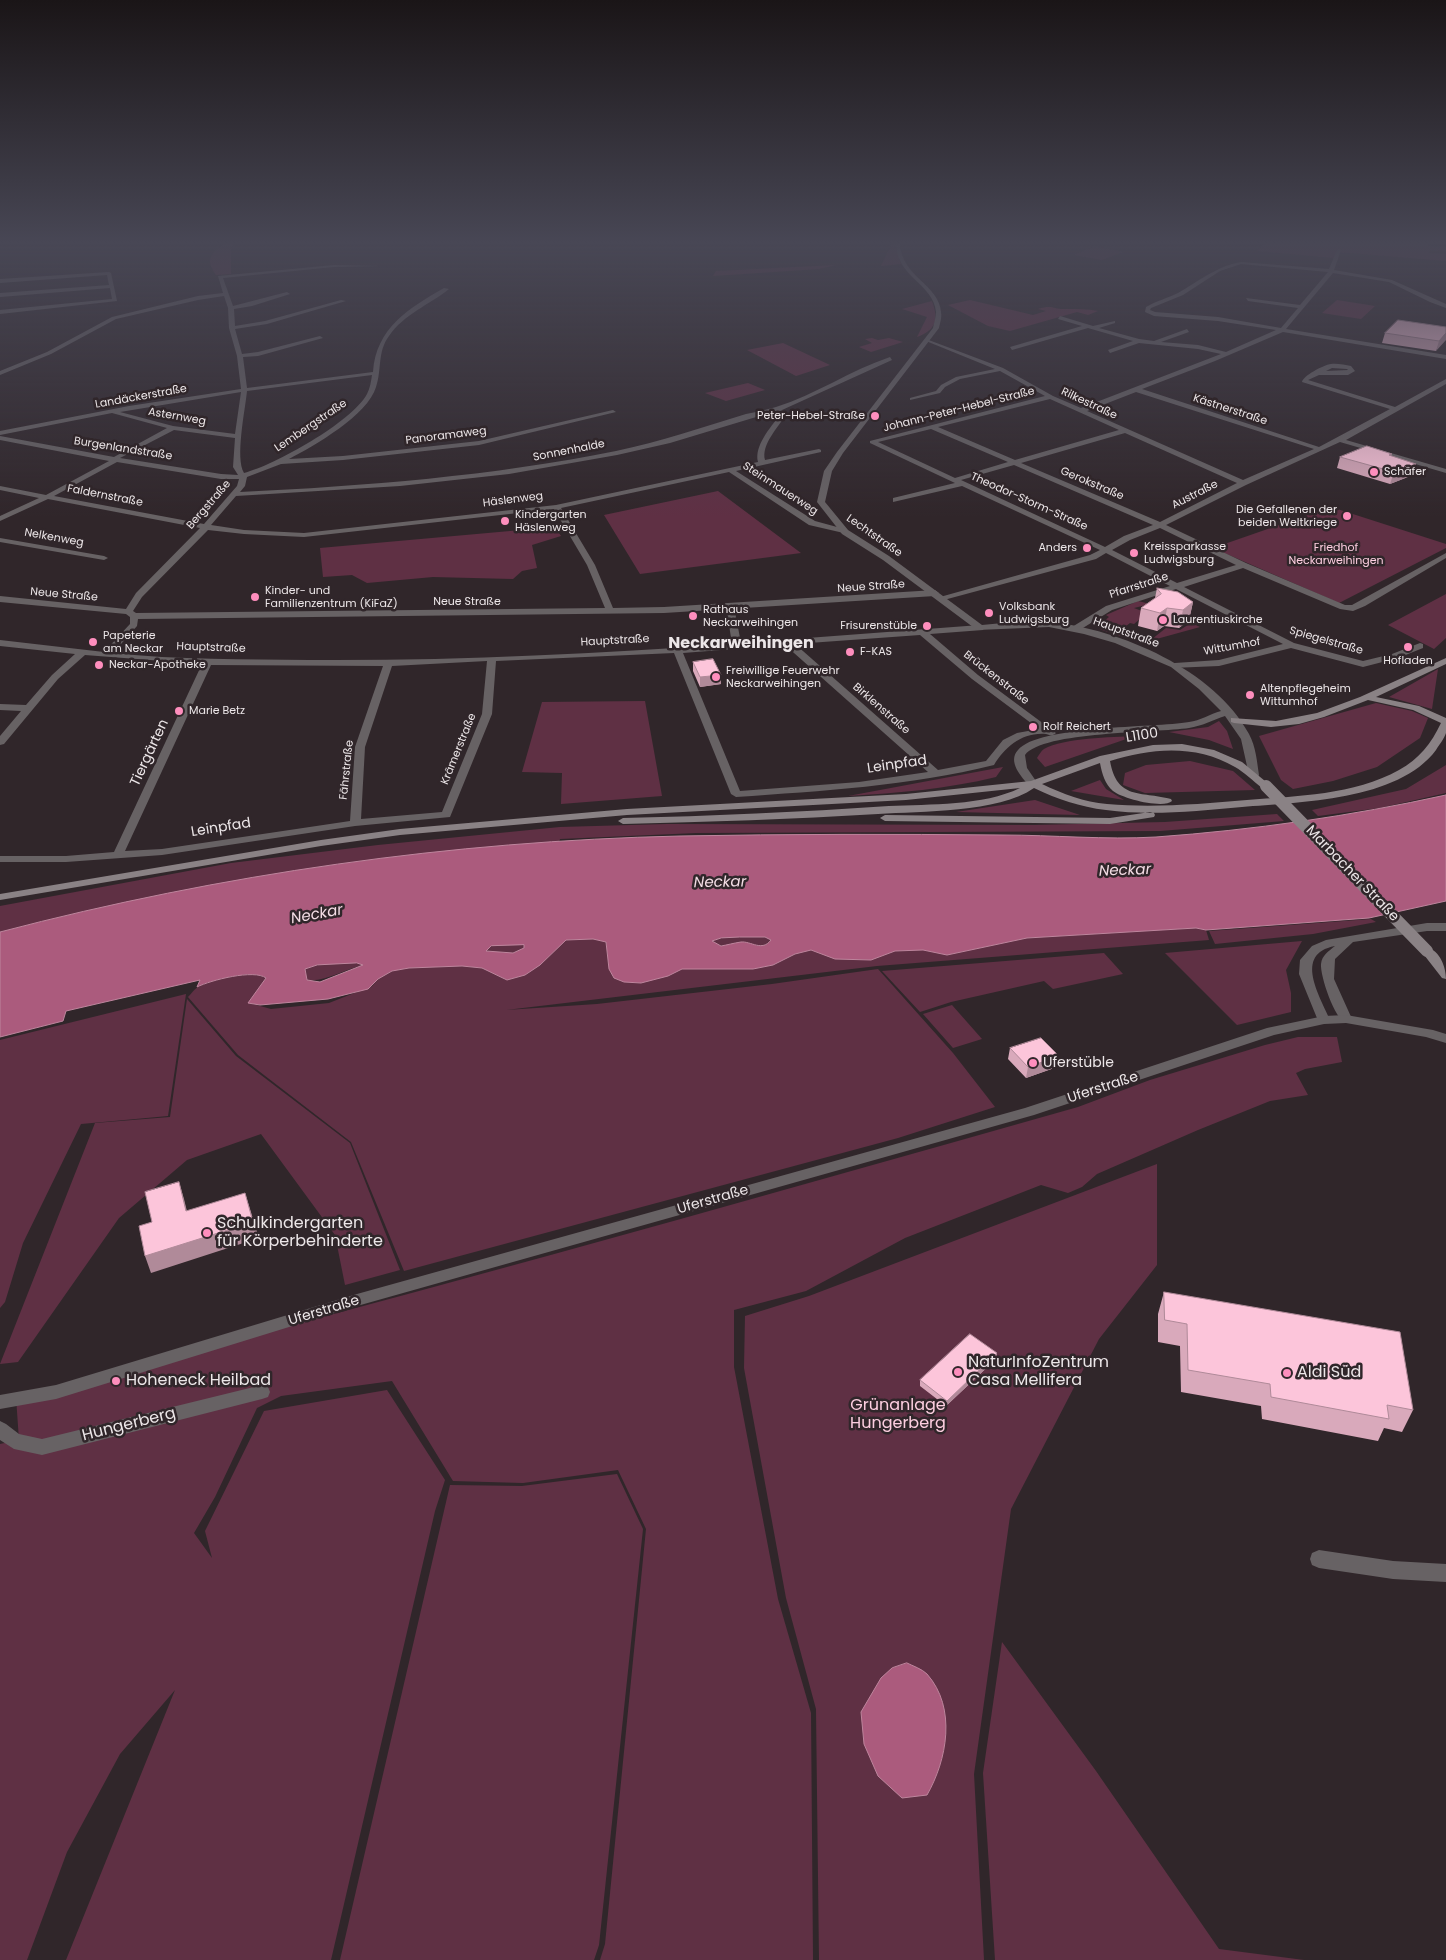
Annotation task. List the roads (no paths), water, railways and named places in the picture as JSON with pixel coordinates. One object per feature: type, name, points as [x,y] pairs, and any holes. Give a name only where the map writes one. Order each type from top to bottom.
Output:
[{"type":"main road","points":[[1230,716],[1261,724],[1293,722],[1320,715],[1446,661]]},
{"type":"main road","points":[[0,897],[321,843],[400,832],[626,812],[906,797],[1033,784],[1065,798],[1105,807],[1138,809],[1219,806],[1300,799],[1355,790],[1400,773],[1423,759],[1438,742],[1446,722],[1416,708],[1364,697]]},
{"type":"main road","name":"L1100","points":[[1033,784],[1104,758],[1152,746],[1174,746],[1195,749],[1225,758],[1254,775]]},
{"type":"main road","points":[[1104,758],[1109,782],[1123,793],[1135,798],[1219,806]]},
{"type":"main road","name":"Marbacher Straße","points":[[1254,775],[1427,951],[1446,975]]},
{"type":"main road","points":[[552,820],[691,820],[826,815],[976,804],[1005,799],[1033,784]]},
{"type":"main road","points":[[826,815],[928,820],[1110,821],[1219,806]]},
{"type":"street","points":[[0,373],[49,353],[83,334]]},
{"type":"street","name":"Bergstraße","points":[[106,654],[134,624],[131,614],[139,595],[206,527],[241,486],[242,476],[238,467],[237,450],[244,390],[240,356],[234,334]]},
{"type":"street","name":"Lembergstraße","points":[[242,476],[279,462],[342,422],[366,401],[374,387],[378,352],[389,334]]},
{"type":"street","points":[[928,340],[932,334]]},
{"type":"street","points":[[1012,348],[1064,334]]},
{"type":"street","points":[[1113,334],[1138,341],[1198,347],[1226,354]]},
{"type":"street","points":[[1152,342],[1176,334]]},
{"type":"street","points":[[1082,410],[1137,390],[1272,334]]},
{"type":"street","points":[[1309,334],[1446,357]]},
{"type":"street","points":[[240,356],[258,354],[320,338]]},
{"type":"street","name":"Rilkestraße","points":[[928,340],[1001,369],[1051,397],[1123,431],[1243,483]]},
{"type":"street","name":"Lechtstraße","points":[[928,340],[840,452],[828,471],[821,502],[845,532],[935,593],[980,628]]},
{"type":"street","points":[[1110,351],[1138,341]]},
{"type":"street","name":"Sonnenhalde","points":[[236,494],[381,486],[518,471],[671,441],[762,412],[778,409],[890,359]]},
{"type":"street","points":[[912,399],[938,392],[942,385],[954,379],[1001,369]]},
{"type":"street","name":"Landäckerstraße","points":[[0,433],[112,411],[244,390],[375,373]]},
{"type":"street","points":[[1318,373],[1304,381],[1396,410]]},
{"type":"street","name":"Austraße","points":[[943,599],[1064,566],[1106,550],[1127,538],[1160,525],[1317,448],[1340,440],[1446,381]]},
{"type":"street","name":"Kästnerstraße","points":[[1137,390],[1317,448]]},
{"type":"street","name":"Johann-Peter-Hebel-Straße","points":[[872,442],[1051,397]]},
{"type":"street","points":[[762,462],[760,455],[769,434],[783,415],[778,409]]},
{"type":"street","name":"Asternweg","points":[[112,411],[173,428],[240,437]]},
{"type":"street","name":"Panoramaweg","points":[[279,462],[343,458],[478,443],[614,412]]},
{"type":"street","name":"Gerokstraße","points":[[931,427],[1160,525],[1243,565],[1337,606],[1349,608],[1362,604],[1446,555]]},
{"type":"street","points":[[0,520],[49,496],[115,460],[118,456],[173,428]]},
{"type":"street","points":[[896,500],[1123,431]]},
{"type":"street","name":"Burgenlandstraße","points":[[0,438],[115,460],[242,476]]},
{"type":"street","points":[[1340,440],[1446,471]]},
{"type":"street","name":"Theodor-Storm-Straße","points":[[872,442],[1106,550],[1176,586]]},
{"type":"street","name":"Häslenweg","points":[[206,527],[244,532],[304,535],[556,507],[819,451]]},
{"type":"street","name":"Steinmauerweg","points":[[732,471],[812,523],[845,532]]},
{"type":"street","name":"Faldernstraße","points":[[0,488],[206,527]]},
{"type":"street","points":[[556,507],[591,565],[610,610]]},
{"type":"street","name":"Nelkenweg","points":[[0,540],[104,558]]},
{"type":"street","name":"Pfarrstraße","points":[[1075,629],[1109,608],[1243,565]]},
{"type":"street","name":"Spiegelstraße","points":[[1176,586],[1291,645],[1362,664],[1395,656],[1420,646]]},
{"type":"street","name":"Neue Straße","points":[[0,599],[131,614],[497,613],[719,607],[935,593]]},
{"type":"street","points":[[731,612],[737,646]]},
{"type":"street","name":"Hauptstraße","points":[[0,643],[208,662],[388,663],[492,660],[676,650],[1047,624],[1075,629],[1130,647],[1175,666],[1230,716],[1245,736],[1254,775]]},
{"type":"street","name":"Brückenstraße","points":[[923,633],[975,677],[1048,731],[1062,737]]},
{"type":"street","name":"Birklenstraße","points":[[787,642],[936,774]]},
{"type":"street","name":"Wittumhof","points":[[1175,666],[1219,663],[1291,645]]},
{"type":"street","name":"Leinpfad","points":[[676,650],[736,794],[859,785],[936,774],[990,763],[998,747],[1017,737],[1048,731]]},
{"type":"street","points":[[0,742],[55,677],[83,652]]},
{"type":"street","name":"Krämerstraße","points":[[446,815],[487,714],[492,660]]},
{"type":"street","name":"Tiergärten","points":[[118,855],[208,662]]},
{"type":"street","name":"Fährstraße","points":[[355,824],[360,746],[388,663]]},
{"type":"street","points":[[0,707],[29,708]]},
{"type":"street","points":[[1033,784],[1021,768],[1018,758],[1022,750],[1033,743],[1062,737],[1190,725],[1230,716]]},
{"type":"street","name":"Leinpfad","points":[[0,859],[66,859],[162,852],[355,824],[446,815]]},
{"type":"street","points":[[1324,1020],[1304,974],[1306,960],[1316,949],[1326,944],[1427,927],[1446,927]]},
{"type":"street","points":[[1346,1019],[1328,979],[1327,963],[1336,950],[1350,940]]},
{"type":"street","name":"Uferstraße","points":[[0,1402],[56,1392],[357,1300],[1029,1112],[1136,1078],[1239,1040],[1324,1020],[1346,1019],[1428,1033],[1446,1039]]},
{"type":"street","name":"Uferstraße","points":[[1428,1033],[1446,1028]]},
{"type":"street","name":"Hungerberg","points":[[0,1429],[14,1441],[42,1447],[262,1392]]},
{"type":"street","points":[[1319,1559],[1393,1570],[1446,1573]]},
{"type":"water","name":"Neckar","points":[[1446,795],[1446,901],[1369,918],[1206,930],[1196,928],[1027,938],[947,955],[923,950],[895,951],[871,960],[835,959],[811,950],[795,954],[773,965],[753,969],[682,969],[668,976],[641,983],[624,982],[614,978],[609,969],[606,942],[593,939],[566,940],[540,965],[525,975],[507,980],[482,968],[462,966],[409,968],[392,971],[378,979],[368,989],[328,999],[260,1005],[248,1003],[266,978],[243,975],[212,981],[197,987],[200,980],[66,1011],[63,1021],[0,1037],[0,932],[83,911],[252,877],[423,853],[594,839],[841,834],[1156,837],[1302,821]],"holes":[[[765,937],[771,940],[760,946],[745,942],[721,946],[712,941],[721,938]],[[524,945],[524,948],[513,953],[486,951],[491,946]],[[357,963],[363,965],[320,982],[307,980],[305,969],[317,965]]]},
{"type":"water","points":[[907,1663],[925,1672],[936,1688],[942,1702],[946,1734],[940,1766],[927,1795],[902,1798],[878,1776],[864,1744],[861,1712],[881,1678],[892,1668]]},
{"type":"place","name":"Peter-Hebel-Straße","points":[[875,416]]},
{"type":"place","name":"Schäfer","points":[[1374,472]]},
{"type":"place","name":"Die Gefallenen der beiden Weltkriege","points":[[1347,516]]},
{"type":"place","name":"Kindergarten Häslenweg","points":[[505,521]]},
{"type":"place","name":"Anders","points":[[1087,548]]},
{"type":"place","name":"Kreissparkasse Ludwigsburg","points":[[1134,553]]},
{"type":"place","name":"Kinder- und Familienzentrum (KiFaZ)","points":[[255,597]]},
{"type":"place","name":"Volksbank Ludwigsburg","points":[[989,613]]},
{"type":"place","name":"Rathaus Neckarweihingen","points":[[693,616]]},
{"type":"place","name":"Laurentiuskirche","points":[[1163,620]]},
{"type":"place","name":"Frisurenstüble","points":[[927,626]]},
{"type":"place","name":"Papeterie am Neckar","points":[[93,642]]},
{"type":"place","name":"Hofladen","points":[[1408,647]]},
{"type":"place","name":"F-KAS","points":[[850,652]]},
{"type":"place","name":"Neckar-Apotheke","points":[[99,665]]},
{"type":"place","name":"Freiwillige Feuerwehr Neckarweihingen","points":[[716,677]]},
{"type":"place","name":"Altenpflegeheim Wittumhof","points":[[1250,695]]},
{"type":"place","name":"Marie Betz","points":[[179,711]]},
{"type":"place","name":"Rolf Reichert","points":[[1033,727]]},
{"type":"place","name":"Uferstüble","points":[[1033,1063]]},
{"type":"place","name":"Schulkindergarten für Körperbehinderte","points":[[207,1233]]},
{"type":"place","name":"NaturInfoZentrum Casa Mellifera","points":[[958,1372]]},
{"type":"place","name":"Aldi Süd","points":[[1287,1373]]},
{"type":"place","name":"Hoheneck Heilbad","points":[[116,1381]]},
{"type":"district","name":"Neckarweihingen","points":[[741,644]]},
{"type":"park label","name":"Friedhof Neckarweihingen","points":[[1336,554]]},
{"type":"park label","name":"Grünanlage Hungerberg","points":[[898,1415]]}]
